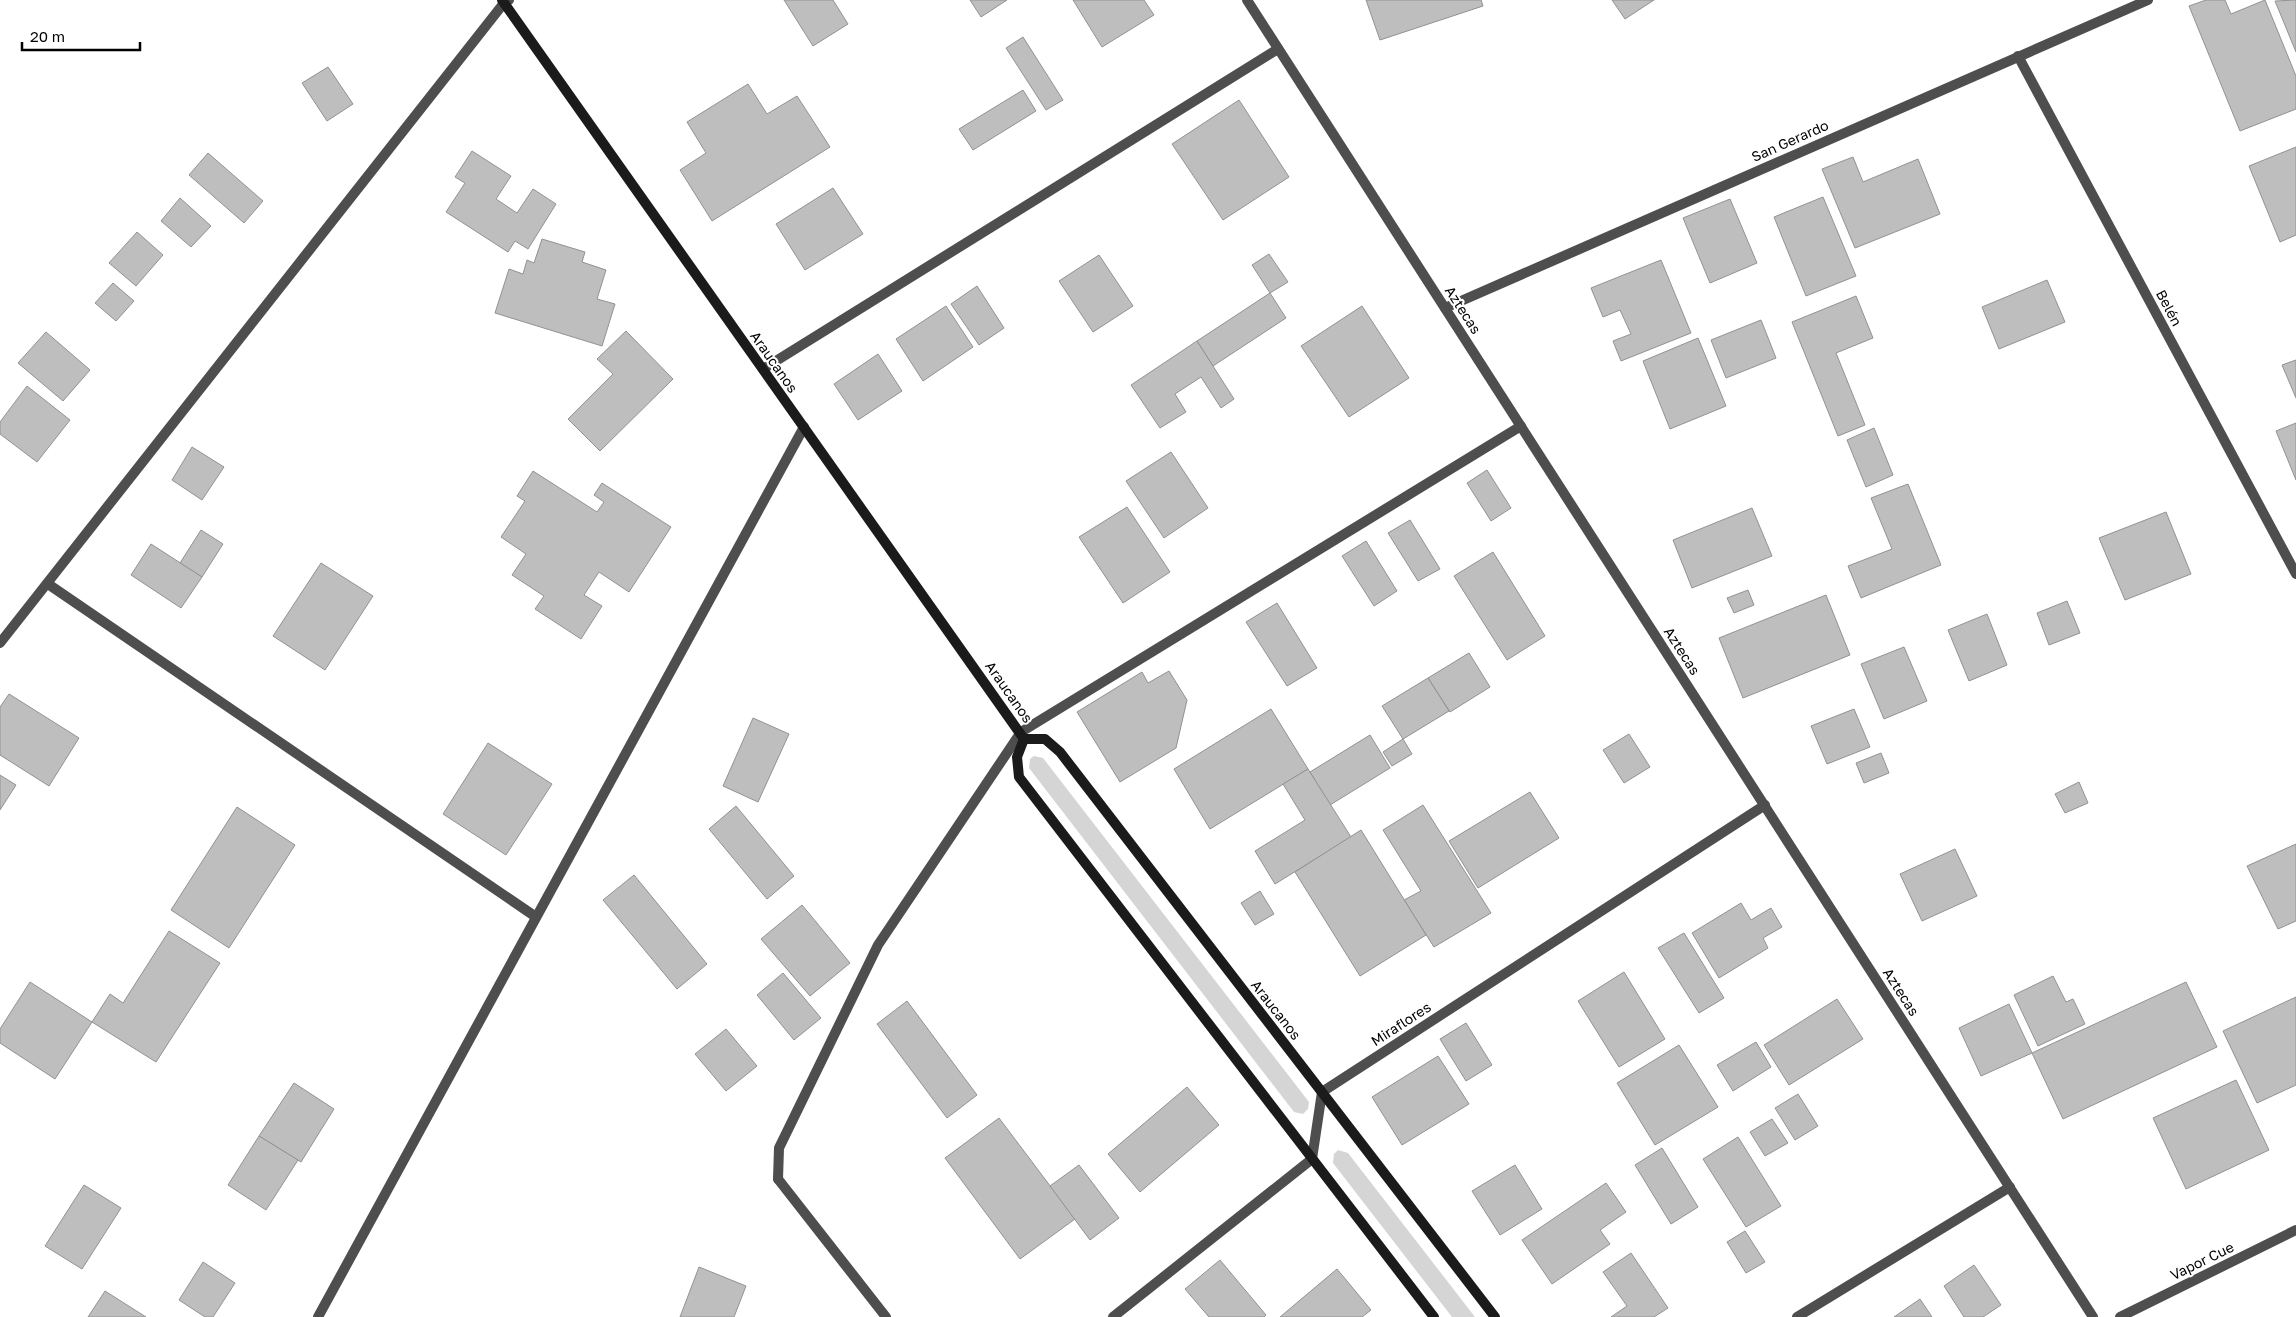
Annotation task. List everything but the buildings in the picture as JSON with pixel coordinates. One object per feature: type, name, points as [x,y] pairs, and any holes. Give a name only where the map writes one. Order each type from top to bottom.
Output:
[{"type":"street","name":"Aztecas","points":[[1247,0],[2093,1317]]},
{"type":"street","name":"San Gerardo","points":[[1445,308],[2148,0]]},
{"type":"street","points":[[0,643],[505,1]]},
{"type":"street","name":"Araucanos","points":[[505,1],[1022,736],[1045,739],[1060,752],[1495,1317]]},
{"type":"street","points":[[763,369],[1278,49]]},
{"type":"street","name":"Belén","points":[[2018,56],[2296,574]]},
{"type":"street","points":[[886,1317],[778,1178],[778,1148],[878,945],[1022,736],[1521,426]]},
{"type":"street","points":[[318,1317],[804,427]]},
{"type":"street","points":[[48,584],[536,916]]},
{"type":"street","name":"Araucanos","points":[[1022,736],[1017,757],[1019,777],[1434,1317]]},
{"type":"street","name":"Miraflores","points":[[1322,1092],[1765,805]]},
{"type":"street","points":[[1113,1317],[1312,1158],[1322,1092]]},
{"type":"street","points":[[1797,1317],[2010,1187]]},
{"type":"street","name":"Vapor Cue","points":[[2120,1317],[2296,1230]]},
{"type":"shaded area","points":[[1034,756],[1043,758],[1309,1102],[1308,1109],[1303,1114],[1294,1112],[1029,768],[1030,759]]},
{"type":"shaded area","points":[[1338,1150],[1348,1153],[1475,1317],[1452,1317],[1333,1163],[1334,1154]]}]
